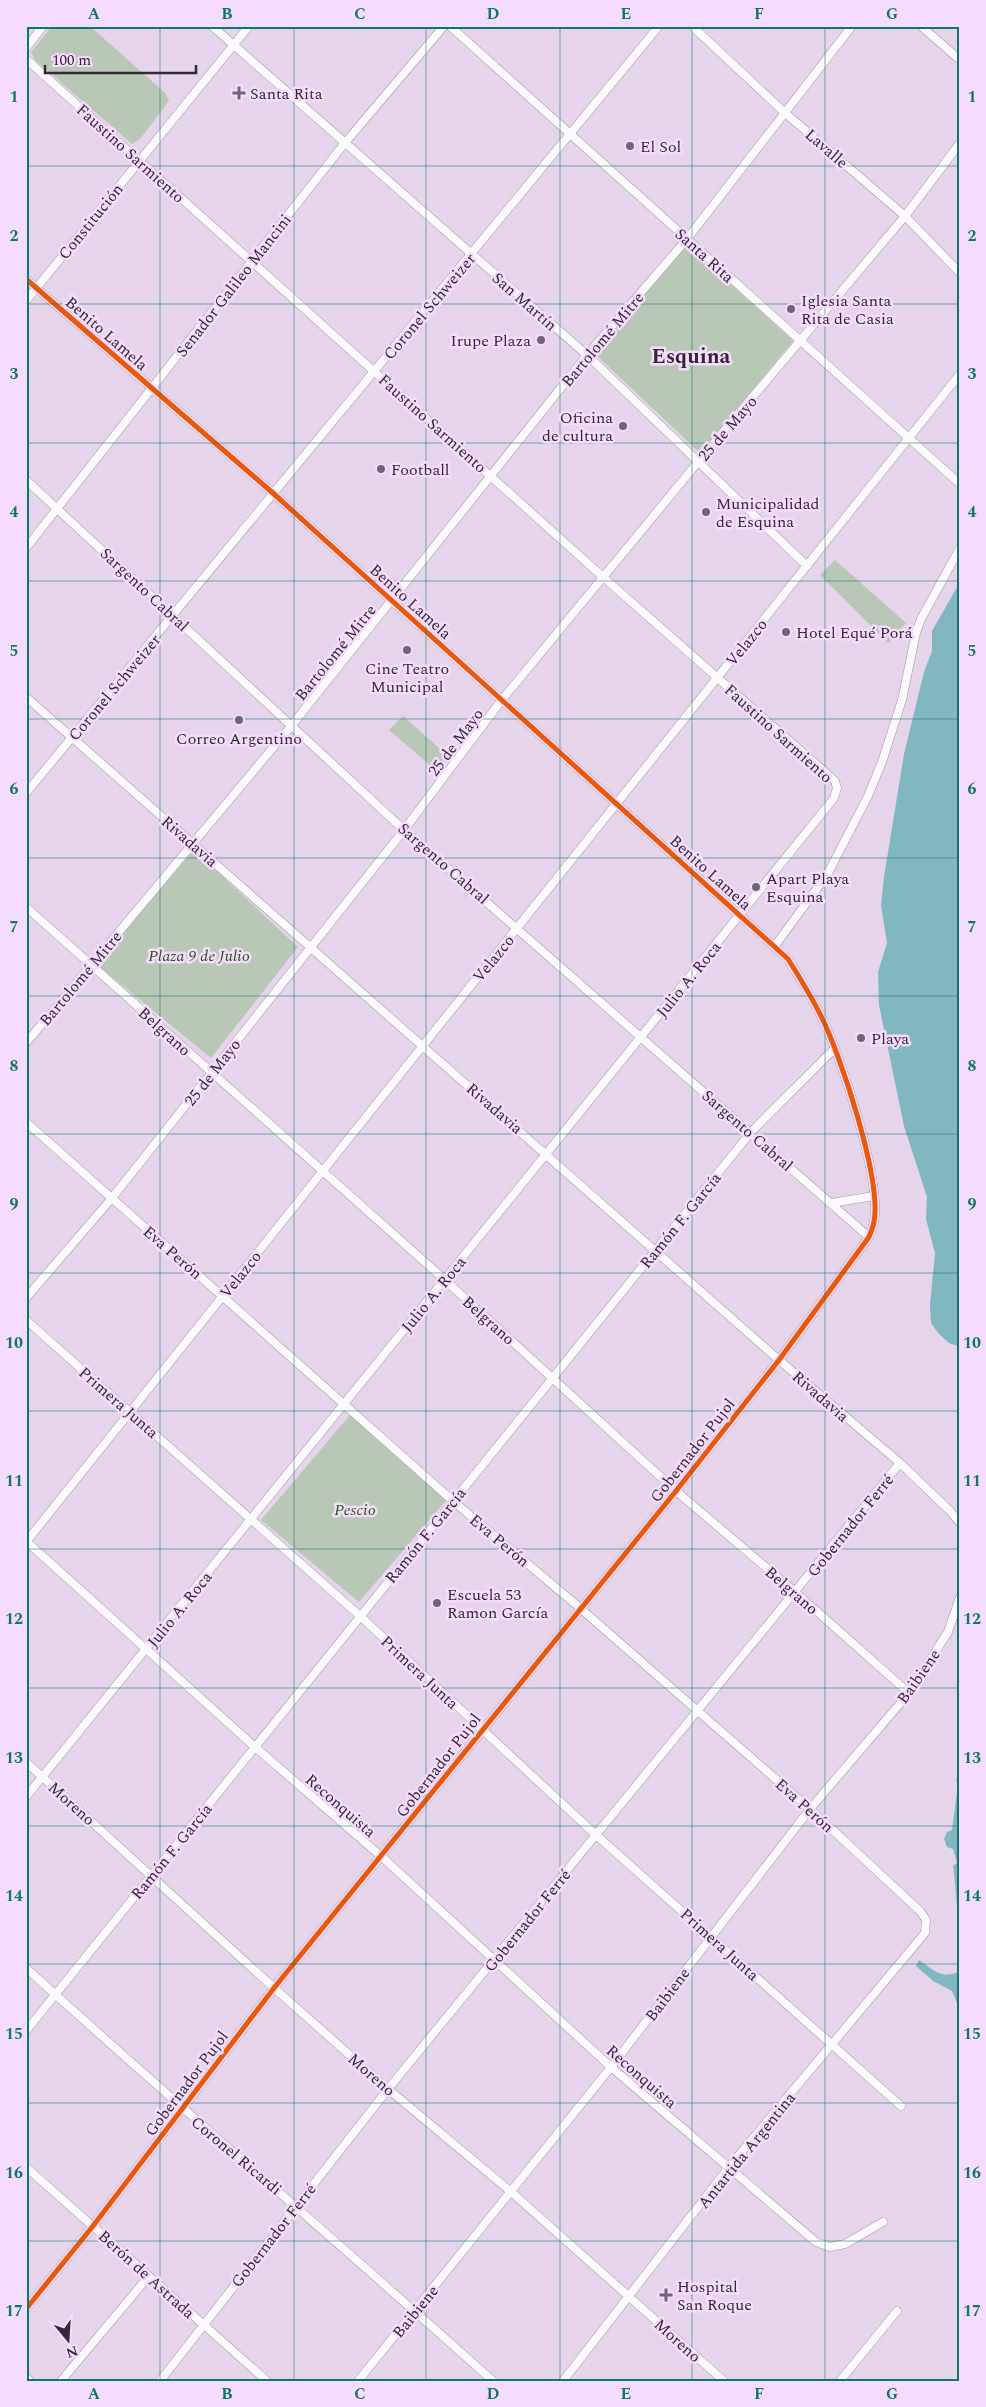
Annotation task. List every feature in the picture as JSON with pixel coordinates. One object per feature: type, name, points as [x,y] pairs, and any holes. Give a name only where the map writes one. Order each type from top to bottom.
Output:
[{"type":"street","points":[[26,48],[43,26]]},
{"type":"street","name":"San Martín","points":[[212,26],[344,144],[587,355],[807,566]]},
{"type":"street","name":"Constitución","points":[[26,301],[250,26]]},
{"type":"street","name":"Senador Galileo Mancini","points":[[26,548],[344,144],[444,26]]},
{"type":"street","name":"Santa Rita","points":[[450,26],[960,484]]},
{"type":"street","name":"Coronel Schweizer","points":[[26,793],[659,26]]},
{"type":"street","name":"Lavalle","points":[[692,26],[784,112],[905,216],[960,272]]},
{"type":"street","name":"Bartolomé Mitre","points":[[26,1043],[292,725],[587,355],[687,239],[852,26]]},
{"type":"street","points":[[921,26],[960,60]]},
{"type":"street","name":"Faustino Sarmiento","points":[[26,60],[603,577],[835,781],[837,788]]},
{"type":"street","name":"25 de Mayo","points":[[26,1298],[112,1198],[404,830],[501,701],[698,462],[801,342],[905,216],[960,143]]},
{"type":"street","name":"Benito Lamela","points":[[26,279],[274,494],[788,959],[804,985],[835,1048],[845,1075],[871,1173],[874,1196],[874,1223],[869,1237]]},
{"type":"street","name":"Velazco","points":[[26,1541],[960,374]]},
{"type":"street","name":"Sargento Cabral","points":[[26,480],[404,830],[869,1237]]},
{"type":"street","points":[[774,947],[827,875],[868,796],[882,762],[902,700],[916,633],[921,619],[960,548]]},
{"type":"street","name":"Rivadavia","points":[[26,697],[547,1153],[779,1360],[900,1463],[960,1523]]},
{"type":"street","name":"Julio A. Roca","points":[[26,1797],[834,798],[837,788]]},
{"type":"street","name":"Belgrano","points":[[26,907],[552,1377],[676,1491],[795,1592],[909,1693]]},
{"type":"street","name":"Ramón F. García","points":[[26,2031],[751,1132],[835,1048]]},
{"type":"street","name":"Eva Perón","points":[[26,1122],[453,1501],[580,1608],[810,1809],[921,1912],[926,1920]]},
{"type":"street","points":[[831,1203],[874,1196]]},
{"type":"street","name":"Gobernador Pujol","points":[[26,2309],[93,2226],[274,1988],[676,1491],[779,1360],[869,1237]]},
{"type":"street","name":"Primera Junta","points":[[26,1320],[360,1616],[596,1835],[901,2106]]},
{"type":"street","name":"Gobernador Ferré","points":[[160,2381],[388,2089],[900,1463]]},
{"type":"street","name":"Reconquista","points":[[26,1541],[255,1747],[382,1856],[611,2067],[816,2242],[830,2247],[845,2244],[883,2222]]},
{"type":"street","name":"Baibiene","points":[[358,2381],[611,2067],[810,1809],[909,1693],[948,1632],[960,1597]]},
{"type":"street","name":"Moreno","points":[[26,1762],[274,1988],[388,2089],[510,2191],[724,2381]]},
{"type":"street","name":"Antartida Argentina","points":[[564,2381],[729,2167],[833,2046],[925,1933],[926,1920]]},
{"type":"street","name":"Coronel Ricardi","points":[[26,1968],[182,2109],[296,2206],[493,2381]]},
{"type":"street","name":"Berón de Astrada","points":[[26,2167],[268,2381]]},
{"type":"street","points":[[62,2381],[149,2276]]},
{"type":"street","points":[[840,2381],[897,2311]]},
{"type":"street","points":[[26,2377],[30,2381]]},
{"type":"green space","points":[[52,26],[90,26],[165,93],[169,101],[140,139],[132,144],[35,60],[31,52]]},
{"type":"green space","points":[[687,245],[793,341],[700,453],[595,354]]},
{"type":"green space","points":[[835,560],[906,623],[888,643],[820,575]]},
{"type":"green space","points":[[403,716],[448,756],[437,771],[389,730]]},
{"type":"green space","name":"Plaza 9 de Julio","points":[[194,850],[298,947],[211,1058],[96,964]]},
{"type":"green space","name":"Pescio","points":[[350,1415],[448,1498],[359,1602],[261,1520]]},
{"type":"shaded area","points":[[960,582],[960,1347],[949,1343],[931,1323],[930,1305],[935,1253],[926,1219],[927,1197],[904,1126],[879,1005],[878,972],[887,943],[881,905],[904,754],[924,672],[932,651],[932,631]]},
{"type":"shaded area","points":[[960,1776],[960,1946],[957,1936],[959,1929],[953,1866],[957,1863],[953,1849],[947,1847],[944,1839],[947,1832],[952,1830],[958,1785],[956,1779]]},
{"type":"shaded area","points":[[919,1960],[938,1973],[954,1974],[960,1971],[960,2010],[952,1991],[933,1981],[916,1966]]},
{"type":"cycle path","points":[[26,279],[274,494],[788,959],[821,1016],[839,1059],[866,1149],[875,1203],[874,1222],[869,1237],[779,1360],[676,1491],[274,1988],[93,2226],[26,2309]]},
{"type":"place","name":"Santa Rita","points":[[239,93]]},
{"type":"place","name":"El Sol","points":[[630,146]]},
{"type":"place","name":"Iglesia Santa Rita de Casia","points":[[791,309]]},
{"type":"place","name":"Irupe Plaza","points":[[541,340]]},
{"type":"place","name":"Oficina de cultura","points":[[623,426]]},
{"type":"place","name":"Football","points":[[381,469]]},
{"type":"place","name":"Municipalidad de Esquina","points":[[706,512]]},
{"type":"place","name":"Hotel Equé Porá","points":[[786,632]]},
{"type":"place","name":"Cine Teatro Municipal","points":[[407,650]]},
{"type":"place","name":"Correo Argentino","points":[[239,720]]},
{"type":"place","name":"Apart Playa Esquina","points":[[756,887]]},
{"type":"place","name":"Playa","points":[[861,1038]]},
{"type":"place","name":"Escuela 53 Ramon García","points":[[437,1603]]},
{"type":"place","name":"Hospital San Roque","points":[[666,2295]]},
{"type":"district","name":"Esquina","points":[[691,356]]}]
